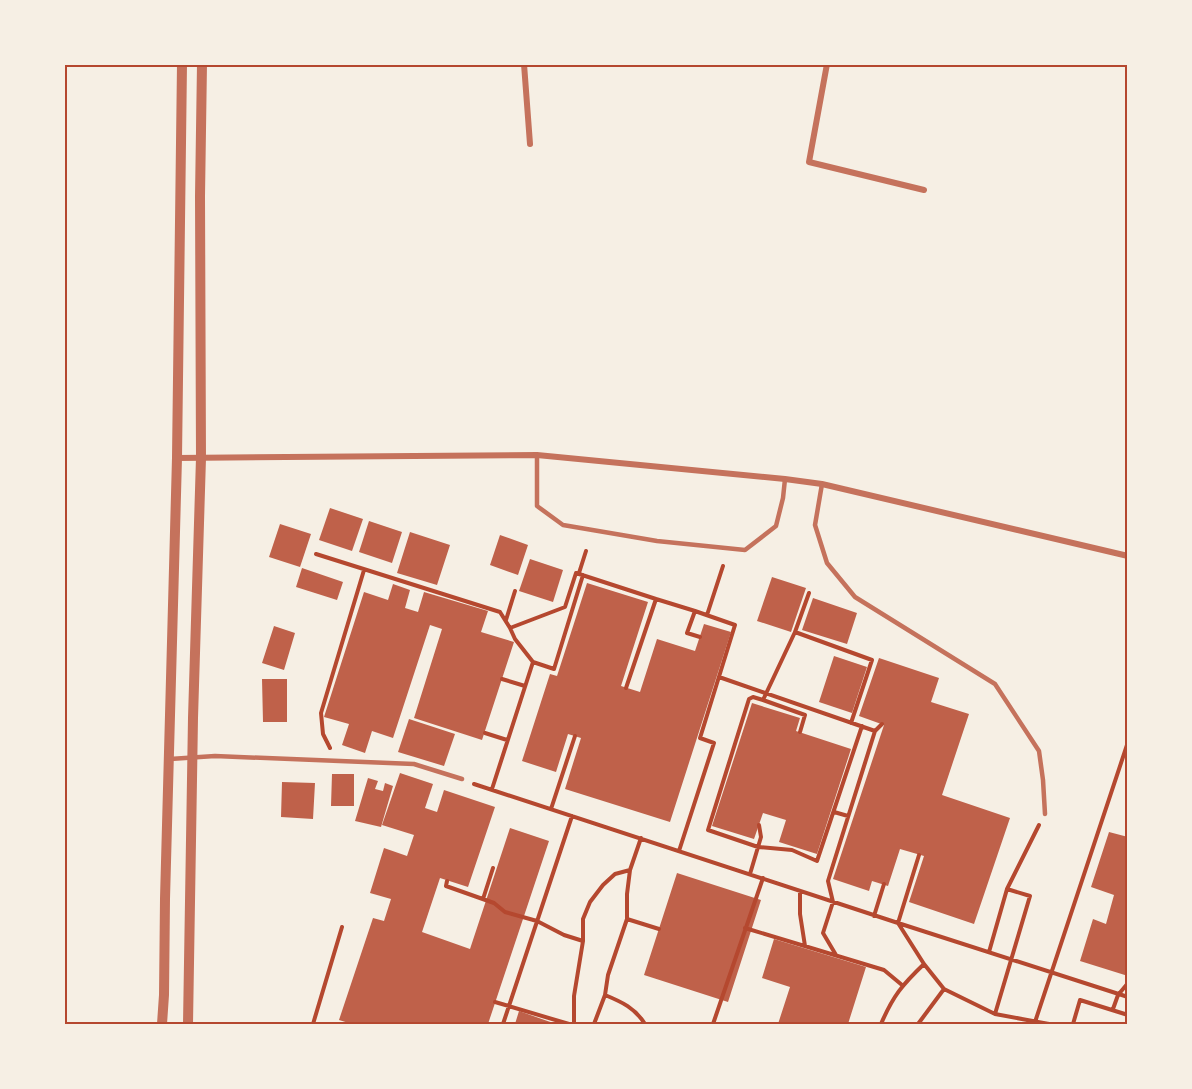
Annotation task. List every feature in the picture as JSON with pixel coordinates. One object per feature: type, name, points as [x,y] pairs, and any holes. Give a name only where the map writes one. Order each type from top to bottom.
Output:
[{"type":"street","points":[[162,1024],[177,458],[182,64]]},
{"type":"street","points":[[188,1024],[192,758],[201,458],[202,64]]},
{"type":"street","points":[[524,64],[530,144]]},
{"type":"street","points":[[827,64],[809,162],[924,190]]},
{"type":"street","points":[[177,458],[537,455],[785,479],[822,484],[1128,556]]},
{"type":"lane","points":[[537,455],[537,506],[563,525],[690,545],[745,550],[776,526],[785,479]]},
{"type":"lane","points":[[822,484],[815,525],[827,562],[855,597],[995,684],[1039,751],[1045,814]]},
{"type":"lane","points":[[169,759],[215,756],[414,764],[462,779]]},
{"type":"path","points":[[316,554],[500,612],[515,639],[533,662],[554,669],[586,551]]},
{"type":"path","points":[[707,615],[723,566]]},
{"type":"path","points":[[338,762],[322,734],[321,713],[364,570]]},
{"type":"path","points":[[510,628],[565,607],[576,573],[735,625],[700,738],[714,743],[680,851]]},
{"type":"path","points":[[506,621],[515,591]]},
{"type":"path","points":[[763,700],[795,632],[809,593]]},
{"type":"path","points":[[627,688],[656,599]]},
{"type":"path","points":[[695,611],[687,633],[700,637]]},
{"type":"path","points":[[795,632],[872,660],[851,723]]},
{"type":"path","points":[[492,790],[533,662]]},
{"type":"path","points":[[719,677],[875,732]]},
{"type":"path","points":[[502,679],[525,686]]},
{"type":"path","points":[[800,732],[805,715],[753,697],[749,699],[708,830],[758,847],[792,850],[817,861],[862,726]]},
{"type":"path","points":[[836,955],[824,933],[833,902],[828,881],[875,732],[882,724]]},
{"type":"path","points":[[485,733],[507,740]]},
{"type":"path","points":[[551,809],[575,736]]},
{"type":"path","points":[[1036,1023],[1064,931],[1128,742]]},
{"type":"path","points":[[462,779],[874,916],[1128,997]]},
{"type":"path","points":[[834,812],[848,816]]},
{"type":"path","points":[[988,952],[1007,889],[1045,814]]},
{"type":"path","points":[[503,1024],[572,816]]},
{"type":"path","points":[[750,874],[761,837],[759,825]]},
{"type":"path","points":[[594,1024],[627,919],[630,870],[641,838]]},
{"type":"path","points":[[919,855],[898,923],[924,964],[944,989],[995,1014],[1049,1024]]},
{"type":"path","points":[[483,899],[493,868]]},
{"type":"path","points":[[495,1002],[571,1024],[583,941],[583,919],[590,902],[615,874],[630,870]]},
{"type":"path","points":[[713,1024],[763,878]]},
{"type":"path","points":[[447,880],[446,886],[494,903],[505,912],[537,921],[583,941]]},
{"type":"path","points":[[874,916],[884,884]]},
{"type":"path","points":[[995,1014],[1030,896],[1007,889]]},
{"type":"path","points":[[800,891],[800,914],[805,946]]},
{"type":"path","points":[[627,919],[659,929]]},
{"type":"path","points":[[313,1024],[342,927]]},
{"type":"path","points":[[746,928],[884,970],[902,985]]},
{"type":"path","points":[[881,1024],[891,1001],[902,985],[924,964]]},
{"type":"path","points":[[1113,1010],[1118,995],[1128,983]]},
{"type":"path","points":[[918,1024],[944,989]]},
{"type":"path","points":[[605,995],[625,1003],[645,1024]]},
{"type":"path","points":[[1072,1024],[1080,1000],[1128,1015]]},
{"type":"building","points":[[330,508],[363,519],[352,551],[319,540]]},
{"type":"building","points":[[369,521],[402,532],[392,563],[359,552]]},
{"type":"building","points":[[280,524],[311,534],[300,567],[269,557]]},
{"type":"building","points":[[410,532],[450,545],[437,585],[397,573]]},
{"type":"building","points":[[500,535],[528,545],[518,575],[490,565]]},
{"type":"building","points":[[530,559],[563,570],[553,602],[519,591]]},
{"type":"building","points":[[302,568],[343,582],[337,600],[296,587]]},
{"type":"building","points":[[772,577],[806,588],[791,632],[757,621]]},
{"type":"building","points":[[587,583],[648,602],[621,686],[640,692],[657,639],[695,651],[704,624],[731,632],[670,822],[565,789],[581,738],[568,734],[556,772],[522,761],[550,674],[557,676]]},
{"type":"building","points":[[393,584],[410,590],[405,608],[418,612],[424,592],[488,611],[481,632],[514,642],[482,740],[414,718],[442,629],[430,625],[393,738],[372,731],[365,753],[342,745],[349,724],[324,717],[364,592],[388,600]]},
{"type":"building","points":[[813,598],[857,613],[847,644],[802,630]]},
{"type":"building","points":[[274,626],[295,633],[284,670],[262,663]]},
{"type":"building","points":[[834,656],[867,667],[852,713],[819,702]]},
{"type":"building","points":[[879,658],[939,678],[931,702],[969,714],[942,795],[1010,818],[974,924],[909,902],[924,856],[900,849],[888,886],[872,881],[869,891],[833,879],[884,725],[859,716]]},
{"type":"building","points":[[262,679],[287,679],[287,722],[263,722]]},
{"type":"building","points":[[752,703],[800,718],[796,731],[851,749],[817,854],[779,842],[786,820],[763,813],[754,839],[712,826]]},
{"type":"building","points":[[409,719],[455,734],[444,766],[398,752]]},
{"type":"building","points":[[400,773],[433,784],[425,808],[437,812],[444,790],[495,807],[468,887],[440,878],[422,932],[470,949],[510,828],[549,841],[488,1024],[352,1024],[339,1020],[373,918],[384,921],[391,899],[370,893],[384,848],[407,856],[414,835],[382,825]]},
{"type":"building","points":[[332,774],[354,774],[354,806],[331,806]]},
{"type":"building","points":[[368,778],[378,781],[375,789],[383,791],[385,783],[393,786],[381,827],[355,821]]},
{"type":"building","points":[[282,782],[315,783],[313,819],[281,817]]},
{"type":"building","points":[[1109,832],[1128,837],[1128,976],[1080,961],[1093,919],[1106,924],[1114,895],[1091,887]]},
{"type":"building","points":[[677,873],[761,900],[728,1002],[644,975]]},
{"type":"building","points":[[774,939],[866,967],[848,1024],[778,1024],[790,987],[762,978]]},
{"type":"building","points":[[519,1011],[556,1024],[515,1024]]}]
